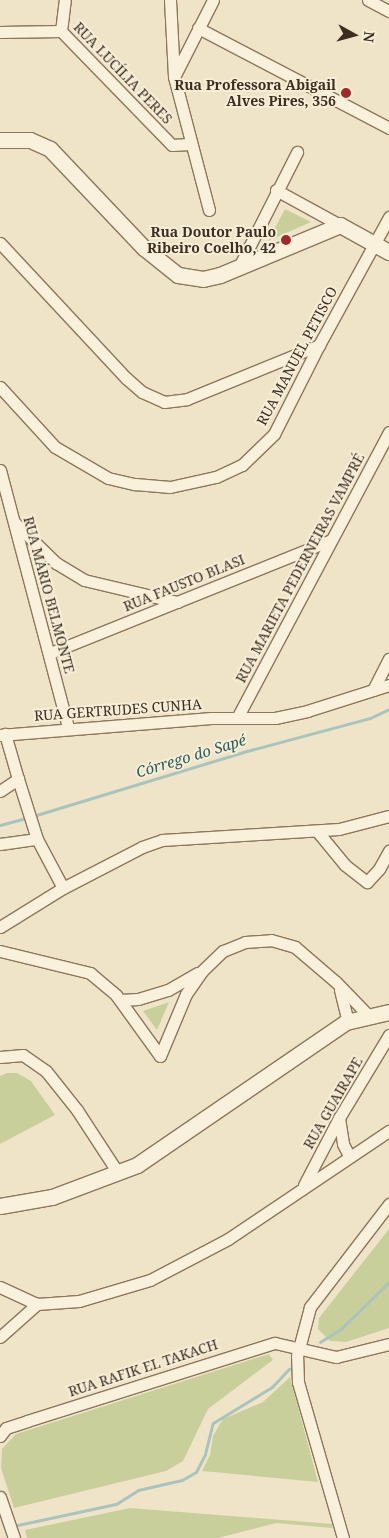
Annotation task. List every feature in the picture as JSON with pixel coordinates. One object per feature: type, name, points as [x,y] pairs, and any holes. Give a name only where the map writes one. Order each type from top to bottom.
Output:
[{"type":"main road","points":[[0,140],[30,140],[50,149],[144,248],[178,275],[203,279],[239,267],[340,225],[389,252]]},
{"type":"main road","points":[[0,1206],[52,1197],[118,1173],[176,1141],[348,1021],[368,1015],[389,1012]]},
{"type":"street","points":[[62,31],[65,0]]},
{"type":"street","points":[[170,0],[174,77],[190,144],[209,210]]},
{"type":"street","points":[[174,77],[213,0]]},
{"type":"street","points":[[368,0],[389,11]]},
{"type":"street","points":[[198,28],[389,128]]},
{"type":"street","name":"RUA LUCÍLIA PERES","points":[[0,32],[62,31],[172,145],[190,144]]},
{"type":"street","points":[[239,267],[276,190],[297,152]]},
{"type":"street","points":[[276,190],[340,225]]},
{"type":"street","name":"RUA MANUEL PETISCO","points":[[0,387],[55,447],[87,468],[108,478],[135,484],[190,484],[242,465],[261,450],[274,434],[294,399],[319,345],[389,217]]},
{"type":"street","points":[[0,243],[126,378],[142,392],[164,402],[187,399],[319,345]]},
{"type":"street","name":"RUA MARIETA PEDERNEIRAS VAMPRÉ","points":[[238,718],[329,541],[389,432]]},
{"type":"street","name":"RUA MÁRIO BELMONTE","points":[[0,470],[50,653],[68,728]]},
{"type":"street","points":[[13,521],[56,563],[84,580],[177,602]]},
{"type":"street","name":"RUA FAUSTO BLASI","points":[[50,653],[329,541]]},
{"type":"street","points":[[373,690],[389,659]]},
{"type":"street","name":"RUA GERTRUDES CUNHA","points":[[3,734],[68,728],[238,718],[275,718],[307,712],[389,685]]},
{"type":"street","points":[[3,734],[35,834],[63,888]]},
{"type":"street","points":[[0,791],[18,779]]},
{"type":"street","points":[[0,927],[63,888],[142,847],[162,840],[339,829],[389,816]]},
{"type":"street","points":[[317,831],[346,865],[366,882],[379,869],[389,851]]},
{"type":"street","points":[[0,844],[35,834]]},
{"type":"street","points":[[120,1000],[138,999],[168,990],[202,971],[228,948],[246,942],[271,940],[295,947],[336,982],[368,1015]]},
{"type":"street","points":[[0,951],[90,973],[120,1000],[160,1056],[186,994],[202,971]]},
{"type":"street","points":[[336,982],[348,1021]]},
{"type":"street","name":"RUA GUAIRAPE","points":[[303,1187],[339,1118],[389,1035]]},
{"type":"street","points":[[0,1057],[23,1055],[46,1071],[77,1110],[118,1173]]},
{"type":"street","points":[[339,1118],[343,1144],[349,1156]]},
{"type":"street","points":[[0,1287],[37,1304],[79,1301],[150,1280],[228,1239],[349,1156],[389,1131]]},
{"type":"street","points":[[343,1538],[298,1382],[299,1347],[310,1308],[389,1204]]},
{"type":"street","points":[[0,1337],[37,1304]]},
{"type":"street","name":"RUA RAFIK EL TAKACH","points":[[0,1436],[6,1428],[266,1345],[281,1343],[327,1356],[345,1357],[389,1344]]},
{"type":"street","points":[[2,1506],[11,1535]]},
{"type":"green space","points":[[285,209],[311,222],[268,241]]},
{"type":"green space","points":[[169,1002],[157,1030],[143,1011]]},
{"type":"green space","points":[[7,1073],[17,1073],[31,1081],[55,1115],[0,1144],[0,1076]]},
{"type":"green space","points":[[389,1229],[389,1328],[346,1342],[330,1341],[318,1329],[319,1318]]},
{"type":"green space","points":[[269,1354],[273,1360],[208,1409],[183,1461],[166,1471],[14,1508],[1,1468],[2,1449],[16,1434]]},
{"type":"green space","points":[[290,1377],[318,1482],[202,1471],[210,1455],[213,1436],[223,1419],[263,1402]]},
{"type":"green space","points":[[130,1508],[333,1524],[332,1528],[276,1523],[218,1538],[27,1538],[25,1530]]},
{"type":"waterway","name":"Córrego do Sapé","points":[[33,816],[243,752],[370,718],[389,709]]},
{"type":"waterway","name":"Córrego do Sapé","points":[[0,825],[27,818]]},
{"type":"waterway","points":[[320,1342],[342,1328],[389,1282]]},
{"type":"waterway","points":[[13,1526],[116,1504],[138,1490],[182,1480],[196,1472],[205,1454],[213,1423],[272,1387],[289,1369]]},
{"type":"place","name":"Rua Professora Abigail Alves Pires, 356","points":[[346,93]]},
{"type":"place","name":"Rua Doutor Paulo Ribeiro Coelho, 42","points":[[286,240]]}]
